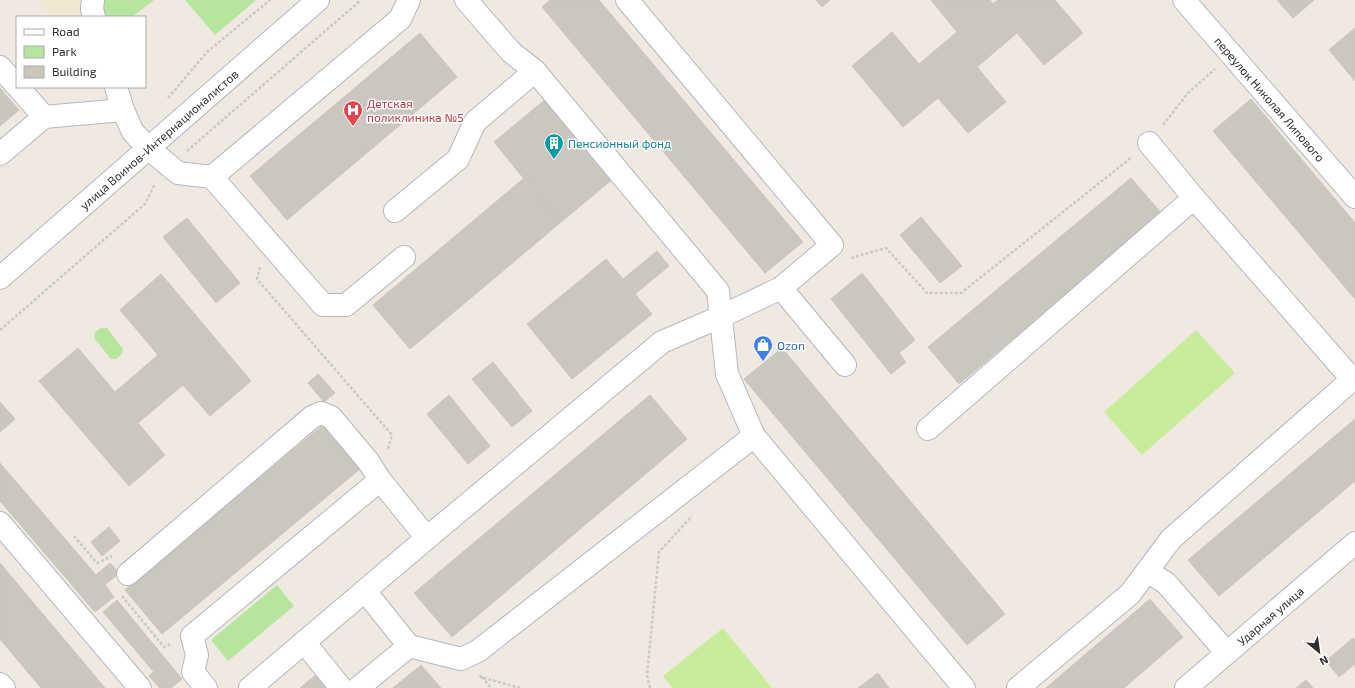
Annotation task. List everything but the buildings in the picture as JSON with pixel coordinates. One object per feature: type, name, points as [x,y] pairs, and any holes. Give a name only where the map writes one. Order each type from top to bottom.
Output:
[{"type":"street","points":[[93,0],[92,9],[94,16]]},
{"type":"street","name":"улица Воинов-Интернационалистов","points":[[0,278],[318,0]]},
{"type":"street","points":[[212,177],[400,19],[409,0]]},
{"type":"street","points":[[466,0],[511,52],[535,71],[718,291],[727,374],[754,436],[964,688]]},
{"type":"street","points":[[250,688],[662,342],[720,317],[781,288],[832,245],[627,0]]},
{"type":"street","name":"переулок Николая Липового","points":[[1184,0],[1355,198]]},
{"type":"street","points":[[0,67],[16,86]]},
{"type":"street","points":[[395,212],[458,159],[476,122],[535,71]]},
{"type":"street","points":[[18,88],[44,116]]},
{"type":"street","points":[[116,88],[123,110],[133,132],[148,148],[178,173],[212,177],[323,305],[346,304],[404,257]]},
{"type":"street","points":[[0,154],[44,116],[123,110]]},
{"type":"street","points":[[1018,688],[1130,594],[1171,539],[1354,378],[1194,198],[1149,144]]},
{"type":"street","points":[[928,430],[1194,198]]},
{"type":"street","points":[[781,288],[845,365]]},
{"type":"street","points":[[128,574],[312,417],[321,413],[331,417],[336,422],[427,538]]},
{"type":"street","points":[[365,591],[409,646],[461,659],[478,651],[754,436]]},
{"type":"street","points":[[206,688],[193,672],[197,655],[192,636],[380,480]]},
{"type":"street","points":[[0,523],[140,688]]},
{"type":"street","name":"Ударная улица","points":[[1186,688],[1355,543]]},
{"type":"street","points":[[1147,571],[1166,583],[1227,652]]},
{"type":"street","points":[[304,642],[342,688]]},
{"type":"street","points":[[358,688],[409,646]]},
{"type":"street","points":[[0,684],[4,688]]},
{"type":"path","points":[[832,245],[844,260],[886,248],[927,292],[961,293],[1149,144],[1188,92],[1231,55]]},
{"type":"path","points":[[266,239],[257,279],[392,435],[380,480]]},
{"type":"path","points":[[650,688],[647,675],[659,552],[696,512]]},
{"type":"path","points":[[461,659],[482,677],[491,688]]},
{"type":"path","points":[[482,677],[520,688]]},
{"type":"shaded area","points":[[37,0],[154,0],[133,16],[51,16]]},
{"type":"green space","points":[[101,0],[154,0],[133,16],[103,16]]},
{"type":"green space","points":[[185,0],[256,0],[215,35]]},
{"type":"green space","points":[[101,328],[107,328],[123,349],[122,354],[116,359],[111,359],[94,338],[95,332]]},
{"type":"green space","points":[[1196,330],[1235,373],[1142,455],[1104,412]]},
{"type":"green space","points":[[277,585],[294,606],[228,661],[211,640]]},
{"type":"green space","points":[[723,628],[772,688],[673,688],[663,676]]},
{"type":"place","name":"Детская поликлиника №5","points":[[353,127]]},
{"type":"place","name":"Пенсионный фонд","points":[[554,160]]},
{"type":"place","name":"Ozon","points":[[763,362]]}]
